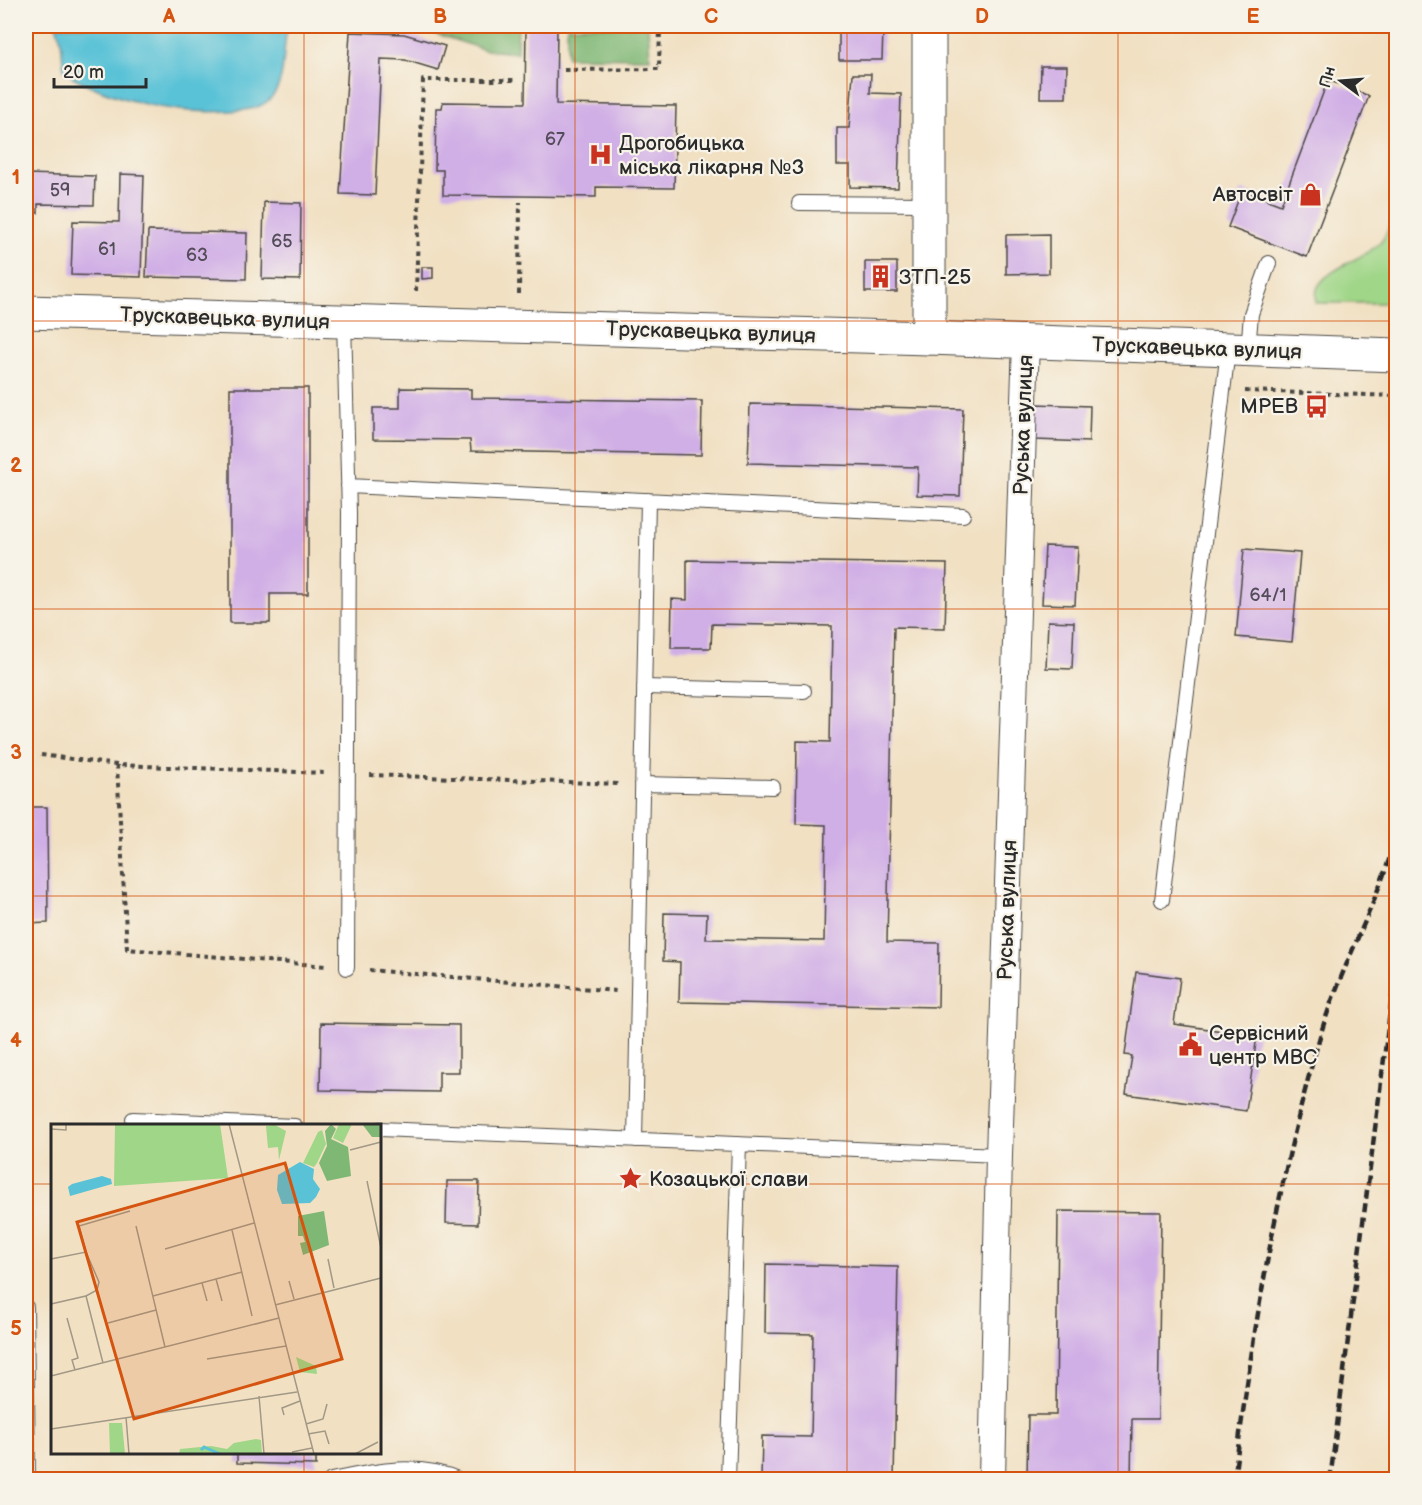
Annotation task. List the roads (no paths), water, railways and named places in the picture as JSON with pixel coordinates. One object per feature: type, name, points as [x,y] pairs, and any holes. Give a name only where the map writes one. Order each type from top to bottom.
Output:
[{"type":"main road","points":[[929,26],[929,338]]},
{"type":"main road","name":"Трускавецька вулиця","points":[[26,312],[1026,341],[1396,355]]},
{"type":"street","name":"Руська вулиця","points":[[992,1479],[999,1155],[1026,341]]},
{"type":"lane","points":[[799,203],[929,204]]},
{"type":"lane","points":[[1162,900],[1238,350],[1269,263]]},
{"type":"lane","points":[[344,321],[348,486],[347,968]]},
{"type":"lane","points":[[348,486],[963,515]]},
{"type":"lane","points":[[635,1140],[648,500]]},
{"type":"lane","points":[[644,687],[804,691]]},
{"type":"lane","points":[[642,784],[773,787]]},
{"type":"lane","points":[[133,1119],[268,1124]]},
{"type":"lane","points":[[381,1129],[999,1155]]},
{"type":"lane","points":[[728,1479],[740,1144]]},
{"type":"lane","points":[[26,1307],[27,1479]]},
{"type":"lane","points":[[331,1479],[376,1470],[411,1468],[443,1472],[460,1479]]},
{"type":"water","points":[[56,26],[288,26],[282,75],[275,93],[269,100],[250,109],[209,112],[145,104],[104,91],[65,73]]},
{"type":"railway","points":[[1234,1480],[1268,1254],[1292,1143],[1329,1008],[1379,887],[1396,837]]},
{"type":"railway","points":[[1330,1480],[1396,965]]},
{"type":"place","name":"Дрогобицька міська лікарня №3","points":[[601,155]]},
{"type":"place","name":"Автосвіт","points":[[1311,194]]},
{"type":"place","name":"ЗТП-25","points":[[881,277]]},
{"type":"place","name":"МРЕВ","points":[[1316,406]]},
{"type":"place","name":"Сервісний центр МВС","points":[[1191,1045]]},
{"type":"place","name":"Козацької слави","points":[[631,1179]]}]
